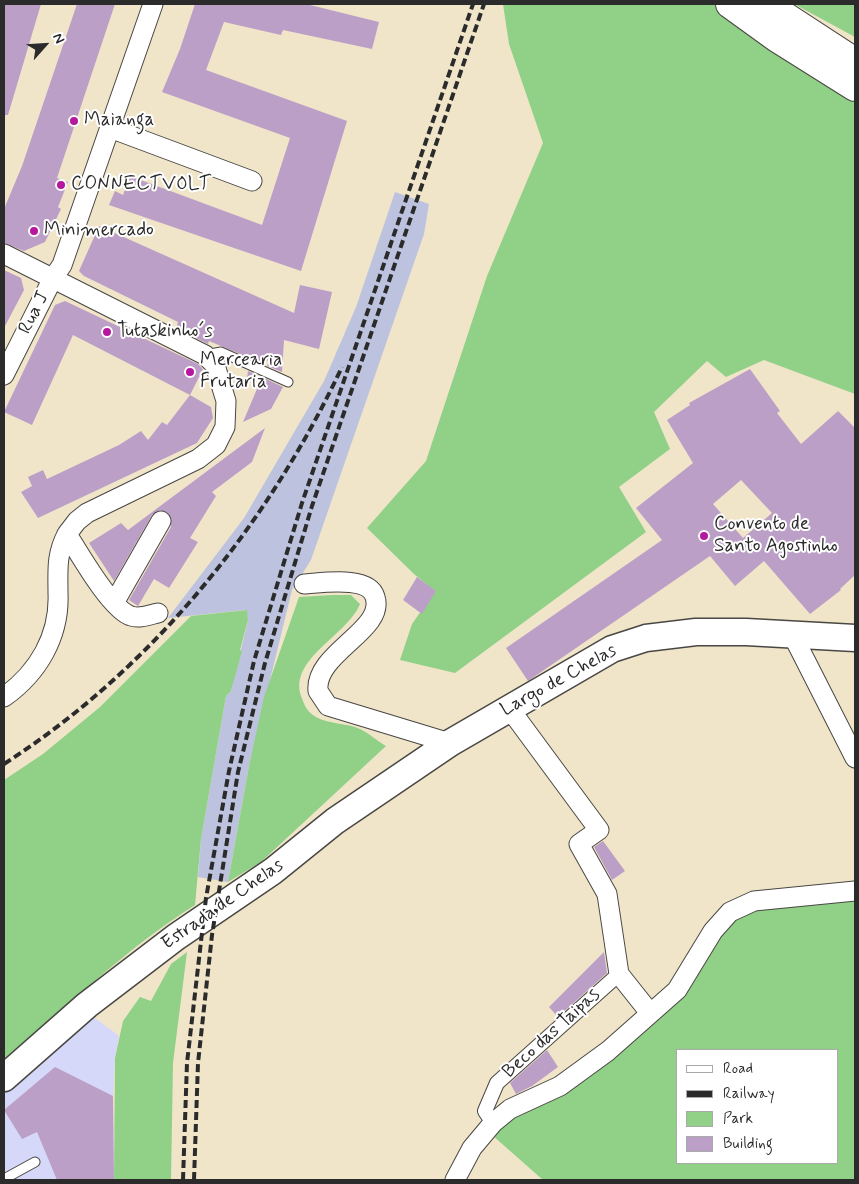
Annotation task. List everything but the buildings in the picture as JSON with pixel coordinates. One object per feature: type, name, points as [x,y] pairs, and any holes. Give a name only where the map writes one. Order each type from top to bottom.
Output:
[{"type":"main road","points":[[730,4],[777,38],[855,87]]},
{"type":"main road","points":[[766,4],[855,62]]},
{"type":"main road","name":"Largo de Chelas","points":[[450,743],[612,649],[646,638],[696,632],[746,632],[855,638]]},
{"type":"main road","name":"Estrada de Chelas","points":[[4,1078],[87,1005],[176,937],[273,871],[334,821],[450,743]]},
{"type":"street","name":"Rua J","points":[[4,376],[53,278],[62,264],[153,4]]},
{"type":"street","points":[[110,128],[252,181]]},
{"type":"street","points":[[4,254],[205,355],[215,365],[226,401],[225,427],[216,445],[198,459],[87,513],[77,521],[67,534],[60,547],[57,562],[58,611],[49,646],[29,676],[4,697]]},
{"type":"street","points":[[114,603],[161,521]]},
{"type":"street","points":[[67,534],[114,603],[133,617],[158,613]]},
{"type":"street","points":[[304,584],[360,583],[369,586],[375,594],[377,604],[367,623],[320,674],[318,691],[328,706],[450,743]]},
{"type":"street","points":[[793,636],[855,758]]},
{"type":"street","points":[[509,708],[599,830],[579,844],[608,894],[619,974]]},
{"type":"street","points":[[454,1180],[472,1148],[493,1123],[510,1109],[560,1086],[608,1051],[677,990],[713,931],[730,912],[754,900],[855,891]]},
{"type":"street","name":"Beco das Taipas","points":[[493,1123],[484,1111],[497,1083],[619,974],[650,1013]]},
{"type":"lane","points":[[205,355],[221,352],[288,382]]},
{"type":"lane","points":[[4,1179],[35,1162]]},
{"type":"shaded area","points":[[395,192],[429,204],[424,234],[311,560],[292,590],[249,766],[228,882],[198,877],[201,839],[226,696],[231,691],[248,620],[246,610],[168,618],[244,518],[324,381],[356,307]]},
{"type":"shaded area","points":[[90,1014],[119,1036],[115,1058],[113,1096],[114,1180],[4,1180],[4,1090]]},
{"type":"green space","points":[[503,4],[855,4],[855,37],[796,5],[773,49],[855,97],[855,394],[764,360],[726,377],[707,361],[654,412],[670,449],[619,487],[646,532],[455,673],[400,660],[412,624],[435,591],[414,574],[367,528],[426,461],[487,276],[543,143],[509,44]]},
{"type":"green space","points":[[351,595],[360,604],[344,627],[321,648],[303,670],[300,682],[301,696],[308,710],[316,717],[360,729],[386,746],[261,862],[228,882],[249,766],[264,697],[299,597]]},
{"type":"green space","points":[[247,610],[248,620],[240,650],[242,651],[231,691],[226,696],[201,839],[195,905],[169,922],[120,960],[4,1064],[4,780],[43,754],[100,707],[191,616]]},
{"type":"green space","points":[[855,891],[855,1180],[543,1180],[492,1135],[650,1013],[730,912]]},
{"type":"green space","points":[[187,952],[173,1063],[171,1180],[114,1180],[115,1058],[123,1021],[140,997],[151,1001],[171,964]]},
{"type":"railway","points":[[183,1180],[187,1063],[206,898],[229,771],[254,661],[302,503],[473,4]]},
{"type":"railway","points":[[194,1180],[198,1063],[212,935],[238,772],[265,663],[312,506],[484,4]]},
{"type":"railway","points":[[4,764],[58,726],[109,684],[157,638],[201,589],[241,537],[278,483],[312,426],[342,367]]},
{"type":"place","name":"Maianga","points":[[74,121]]},
{"type":"place","name":"CONNECTVOLT","points":[[61,185]]},
{"type":"place","name":"Minimercado","points":[[34,231]]},
{"type":"place","name":"Tutaskinho´s","points":[[107,332]]},
{"type":"place","name":"Mercearia Frutaria","points":[[190,372]]},
{"type":"place","name":"Convento de Santo Agostinho","points":[[704,536]]}]
